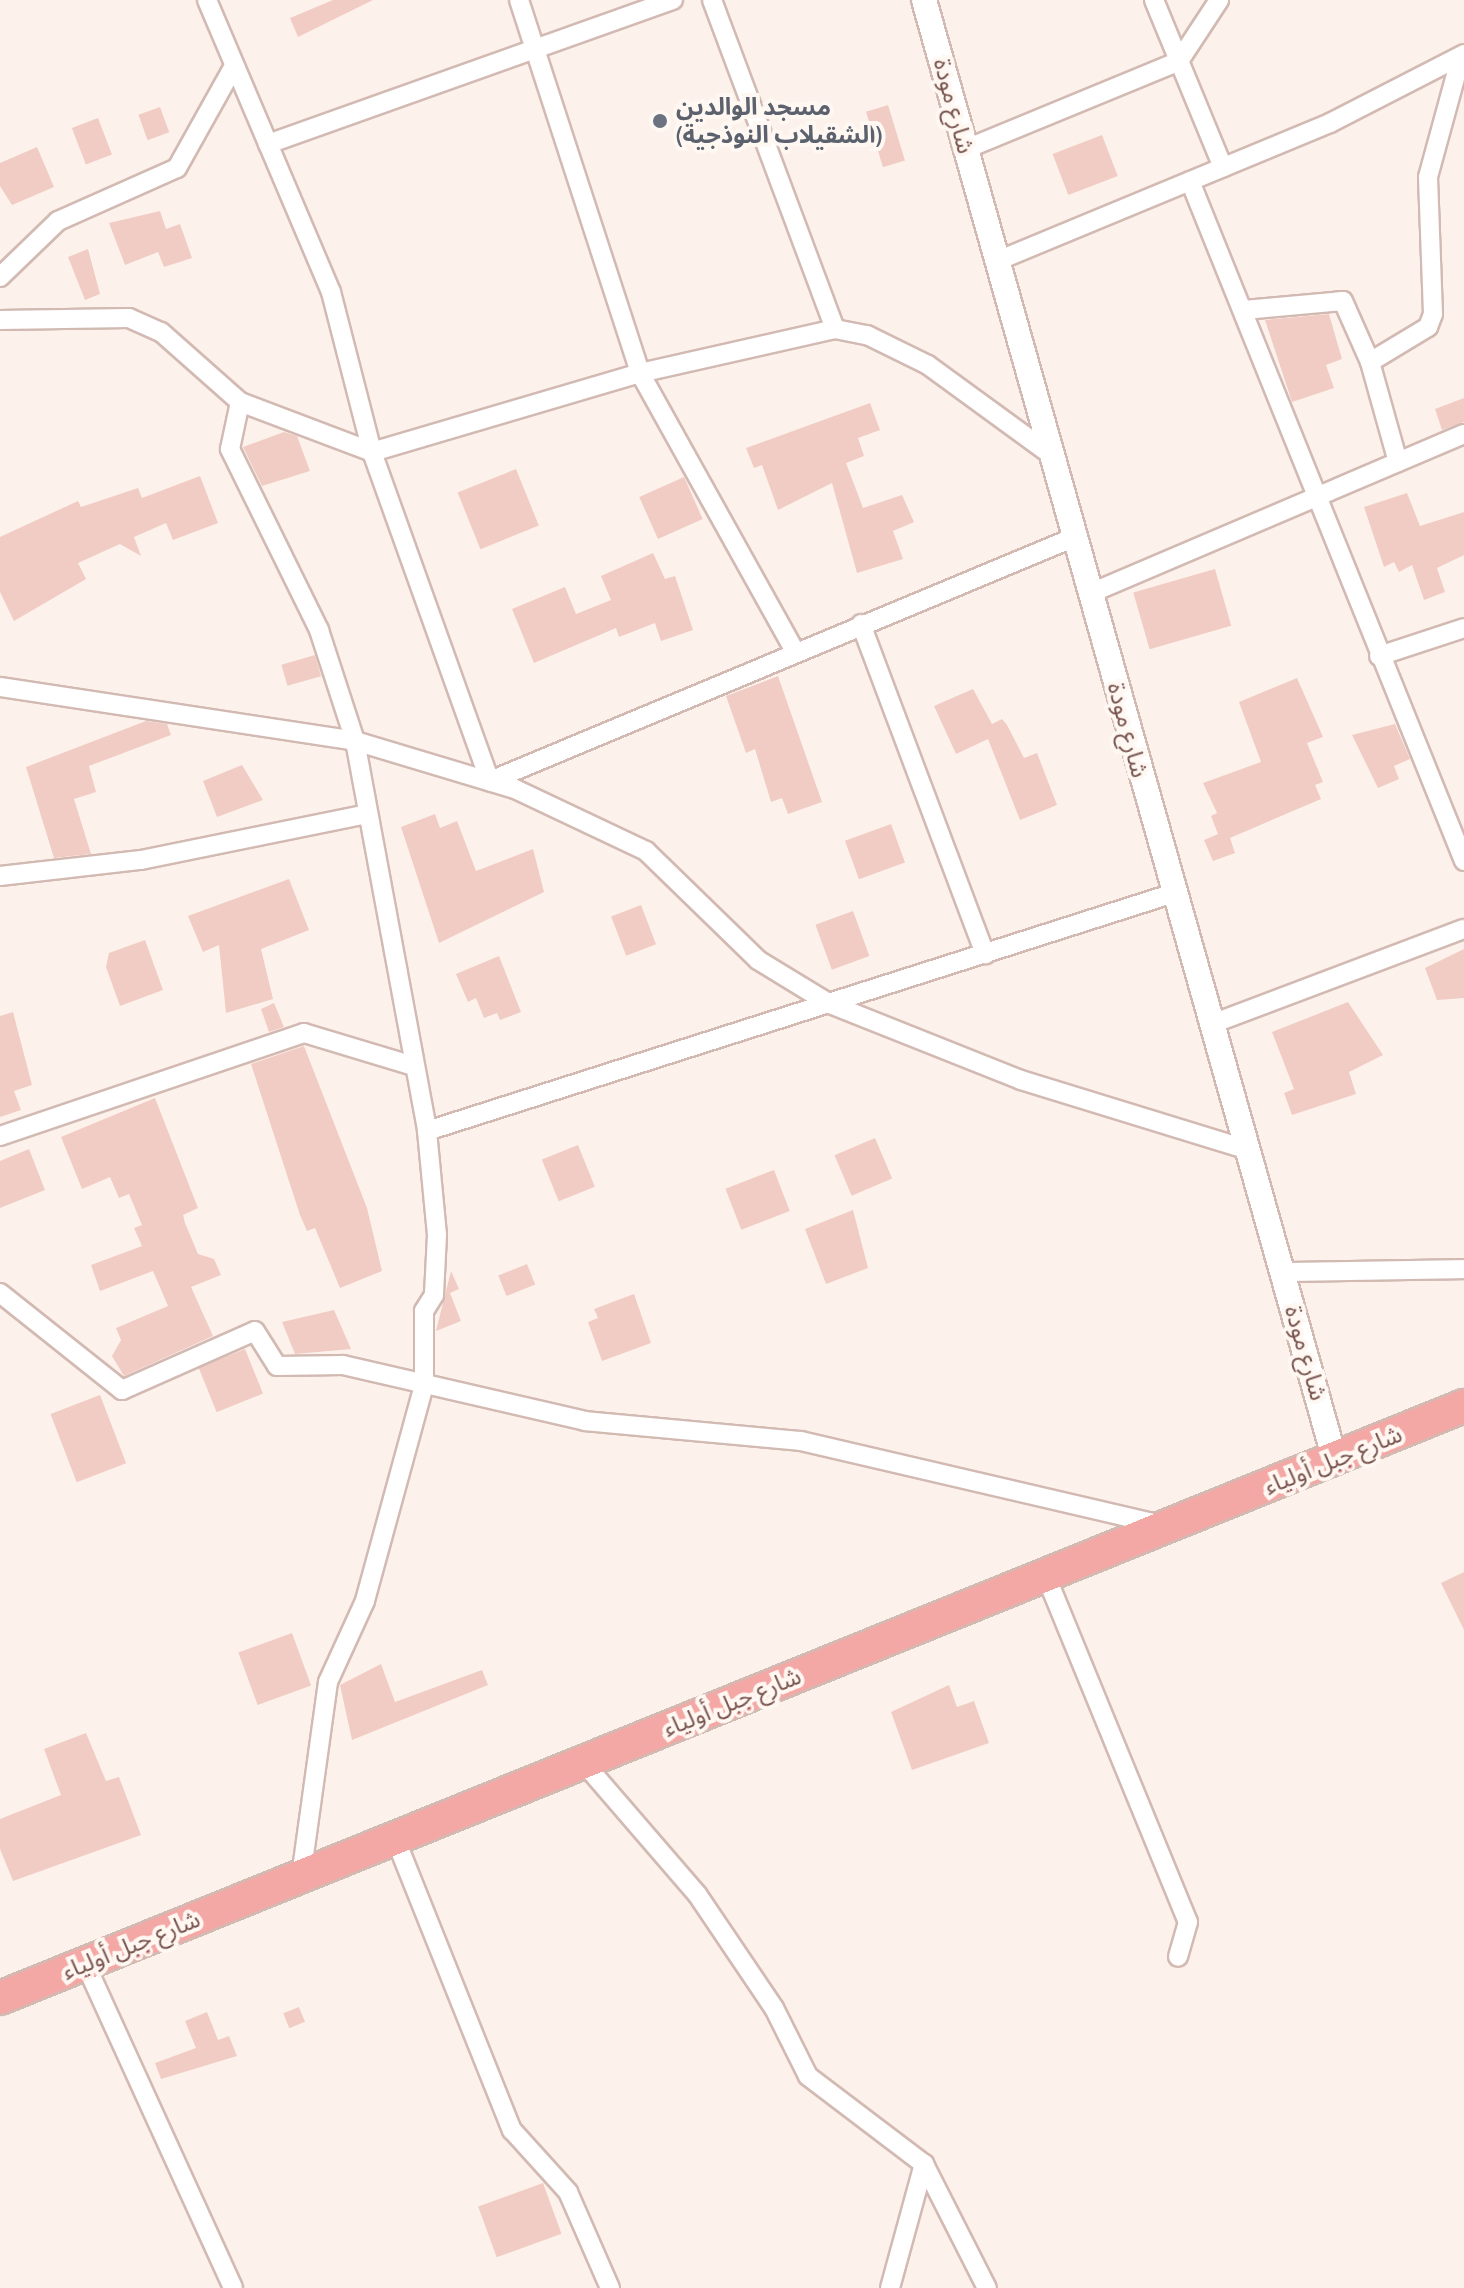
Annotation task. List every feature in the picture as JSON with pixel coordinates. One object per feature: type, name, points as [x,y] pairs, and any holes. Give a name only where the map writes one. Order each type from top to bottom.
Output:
[{"type":"highway","name":"شارع جبل أولياء","points":[[0,1998],[1464,1406]]},
{"type":"street","points":[[207,0],[233,68],[331,292],[372,452],[490,781]]},
{"type":"street","points":[[519,0],[538,43],[640,373],[795,651]]},
{"type":"street","points":[[268,144],[538,43],[673,0]]},
{"type":"street","points":[[712,0],[835,329]]},
{"type":"street","name":"شارع مودة","points":[[924,0],[1335,1460]]},
{"type":"street","points":[[1154,0],[1223,167]]},
{"type":"street","points":[[966,149],[1179,61],[1219,0]]},
{"type":"street","points":[[997,261],[1223,167],[1463,55]]},
{"type":"street","points":[[1370,362],[1428,327],[1433,314],[1428,177],[1463,55]]},
{"type":"street","points":[[2,270],[58,221],[177,168],[233,68]]},
{"type":"street","points":[[1190,181],[1244,310],[1314,498],[1464,861]]},
{"type":"street","points":[[1244,310],[1336,298],[1349,308],[1370,362],[1398,462]]},
{"type":"street","points":[[0,320],[129,318],[161,332],[240,402],[372,452],[640,373],[835,329],[867,335],[928,365],[1054,457]]},
{"type":"street","points":[[240,402],[230,449],[319,630],[355,741],[427,1131],[437,1235],[434,1295],[424,1311],[424,1385],[365,1601],[328,1682],[301,1876]]},
{"type":"street","points":[[1091,593],[1464,434]]},
{"type":"street","points":[[490,781],[795,651],[1075,537]]},
{"type":"street","points":[[861,624],[985,954]]},
{"type":"street","points":[[1379,656],[1464,628]]},
{"type":"street","points":[[0,687],[355,741],[490,781],[646,851],[758,960],[830,1004],[1021,1080],[1248,1150]]},
{"type":"street","points":[[0,876],[188,852],[367,814]]},
{"type":"street","points":[[427,1131],[1174,893]]},
{"type":"street","points":[[1212,1024],[1464,929]]},
{"type":"street","points":[[0,1136],[304,1033],[413,1066]]},
{"type":"street","points":[[1283,1272],[1464,1269]]},
{"type":"street","points":[[0,1293],[122,1390],[255,1331],[277,1366],[343,1365],[585,1421],[801,1441],[1167,1527]]},
{"type":"street","points":[[1046,1576],[1188,1922],[1178,1957]]},
{"type":"street","points":[[583,1762],[697,1894],[774,2008],[808,2076],[924,2164],[987,2288]]},
{"type":"street","points":[[395,1838],[512,2130],[568,2192],[610,2288]]},
{"type":"street","points":[[85,1963],[233,2288]]},
{"type":"street","points":[[890,2288],[924,2164]]},
{"type":"building","points":[[333,0],[373,0],[298,37],[290,18]]},
{"type":"building","points":[[888,105],[905,160],[883,167],[866,112]]},
{"type":"building","points":[[160,107],[169,132],[148,140],[138,115]]},
{"type":"building","points":[[98,118],[112,154],[86,164],[72,128]]},
{"type":"building","points":[[1102,135],[1118,176],[1068,195],[1053,154]]},
{"type":"building","points":[[37,147],[54,187],[12,205],[0,186],[0,163]]},
{"type":"building","points":[[160,211],[166,229],[180,224],[192,258],[164,267],[158,252],[125,265],[109,223]]},
{"type":"building","points":[[88,249],[100,294],[85,300],[68,257]]},
{"type":"building","points":[[1329,314],[1342,359],[1326,365],[1334,388],[1292,402],[1265,320]]},
{"type":"building","points":[[1464,398],[1464,422],[1442,430],[1435,409]]},
{"type":"building","points":[[870,403],[880,430],[858,438],[864,456],[846,463],[863,508],[902,495],[914,522],[893,531],[903,559],[857,573],[832,483],[778,510],[762,465],[754,468],[746,448]]},
{"type":"building","points":[[284,432],[297,436],[310,471],[262,486],[243,447]]},
{"type":"building","points":[[516,469],[539,526],[480,549],[458,493]]},
{"type":"building","points":[[200,476],[218,523],[173,540],[166,523],[134,537],[141,556],[120,544],[78,563],[86,579],[14,621],[0,592],[0,537],[78,501],[81,507],[138,488],[142,498]]},
{"type":"building","points":[[684,477],[703,519],[658,539],[639,497]]},
{"type":"building","points":[[1407,493],[1420,526],[1464,512],[1464,555],[1437,568],[1445,592],[1424,600],[1412,565],[1399,572],[1394,562],[1384,567],[1364,507]]},
{"type":"building","points":[[653,553],[665,579],[675,576],[693,630],[661,641],[655,623],[619,637],[616,628],[534,663],[512,609],[565,587],[576,614],[611,600],[601,576]]},
{"type":"building","points":[[1215,569],[1231,626],[1150,649],[1133,592]]},
{"type":"building","points":[[315,655],[321,676],[287,686],[281,665]]},
{"type":"building","points":[[778,676],[822,802],[788,814],[782,798],[771,802],[755,749],[746,753],[726,696]]},
{"type":"building","points":[[1297,678],[1323,737],[1307,743],[1323,782],[1315,785],[1321,799],[1230,838],[1235,853],[1213,861],[1204,840],[1218,834],[1211,816],[1217,813],[1203,783],[1261,762],[1239,702]]},
{"type":"building","points":[[973,689],[992,724],[1002,719],[1007,725],[1024,758],[1037,753],[1057,805],[1020,820],[988,739],[956,754],[934,706]]},
{"type":"building","points":[[146,721],[167,724],[171,735],[89,766],[96,792],[74,799],[91,854],[54,858],[26,767]]},
{"type":"building","points":[[1395,724],[1410,759],[1394,766],[1399,779],[1378,788],[1352,735]]},
{"type":"building","points":[[242,765],[263,800],[217,817],[203,781]]},
{"type":"building","points":[[435,814],[440,828],[457,821],[476,871],[533,849],[544,892],[439,943],[401,827]]},
{"type":"building","points":[[891,824],[905,863],[859,879],[845,841]]},
{"type":"building","points":[[289,879],[309,930],[261,949],[273,999],[226,1013],[219,945],[203,952],[188,916]]},
{"type":"building","points":[[641,905],[656,944],[626,956],[611,916]]},
{"type":"building","points":[[853,911],[869,956],[832,970],[815,925]]},
{"type":"building","points":[[145,940],[163,990],[120,1006],[106,967],[109,953]]},
{"type":"building","points":[[1464,949],[1464,998],[1437,1000],[1425,968]]},
{"type":"building","points":[[499,956],[521,1012],[500,1020],[497,1013],[484,1018],[476,998],[468,1002],[456,974]]},
{"type":"building","points":[[1348,1002],[1383,1055],[1349,1072],[1356,1094],[1292,1115],[1284,1093],[1294,1089],[1272,1032]]},
{"type":"building","points":[[274,1003],[284,1027],[269,1032],[261,1009]]},
{"type":"building","points":[[13,1012],[32,1085],[14,1091],[21,1110],[0,1117],[0,1016]]},
{"type":"building","points":[[304,1046],[367,1208],[382,1271],[340,1288],[315,1228],[307,1231],[300,1215],[251,1064]]},
{"type":"building","points":[[155,1098],[198,1208],[183,1215],[185,1223],[198,1254],[214,1259],[221,1275],[191,1287],[213,1336],[124,1376],[112,1356],[121,1340],[116,1328],[168,1306],[153,1271],[100,1291],[91,1265],[142,1246],[134,1228],[142,1225],[129,1194],[119,1198],[110,1177],[82,1189],[61,1137]]},
{"type":"building","points":[[875,1138],[892,1179],[852,1196],[834,1155]]},
{"type":"building","points":[[578,1145],[595,1187],[559,1201],[542,1160]]},
{"type":"building","points":[[29,1149],[45,1190],[0,1208],[0,1161]]},
{"type":"building","points":[[774,1170],[790,1211],[741,1230],[725,1189]]},
{"type":"building","points":[[853,1210],[868,1268],[826,1284],[805,1229]]},
{"type":"building","points":[[527,1264],[535,1284],[506,1296],[498,1276]]},
{"type":"building","points":[[451,1271],[459,1289],[450,1293],[461,1321],[436,1331]]},
{"type":"building","points":[[634,1294],[651,1343],[602,1361],[588,1322],[598,1318],[594,1309]]},
{"type":"building","points":[[334,1310],[351,1349],[295,1354],[282,1322]]},
{"type":"building","points":[[245,1349],[263,1394],[217,1412],[199,1368]]},
{"type":"building","points":[[100,1395],[126,1463],[77,1482],[51,1414]]},
{"type":"building","points":[[1464,1572],[1464,1630],[1441,1583]]},
{"type":"building","points":[[292,1633],[311,1686],[258,1705],[238,1652]]},
{"type":"building","points":[[381,1664],[395,1702],[482,1670],[488,1685],[352,1740],[340,1685]]},
{"type":"building","points":[[949,1685],[957,1707],[974,1701],[989,1743],[912,1770],[891,1712]]},
{"type":"building","points":[[86,1733],[106,1781],[119,1777],[141,1835],[13,1881],[0,1849],[0,1819],[61,1795],[44,1749]]},
{"type":"building","points":[[299,2007],[305,2022],[289,2028],[283,2013]]},
{"type":"building","points":[[207,2012],[218,2040],[229,2036],[237,2056],[161,2079],[155,2063],[196,2048],[185,2021]]},
{"type":"building","points":[[543,2183],[561,2234],[497,2257],[478,2207]]},
{"type":"place","name":"مسجد الوالدين (الشقيلاب النوذجية)","points":[[660,121]]}]
